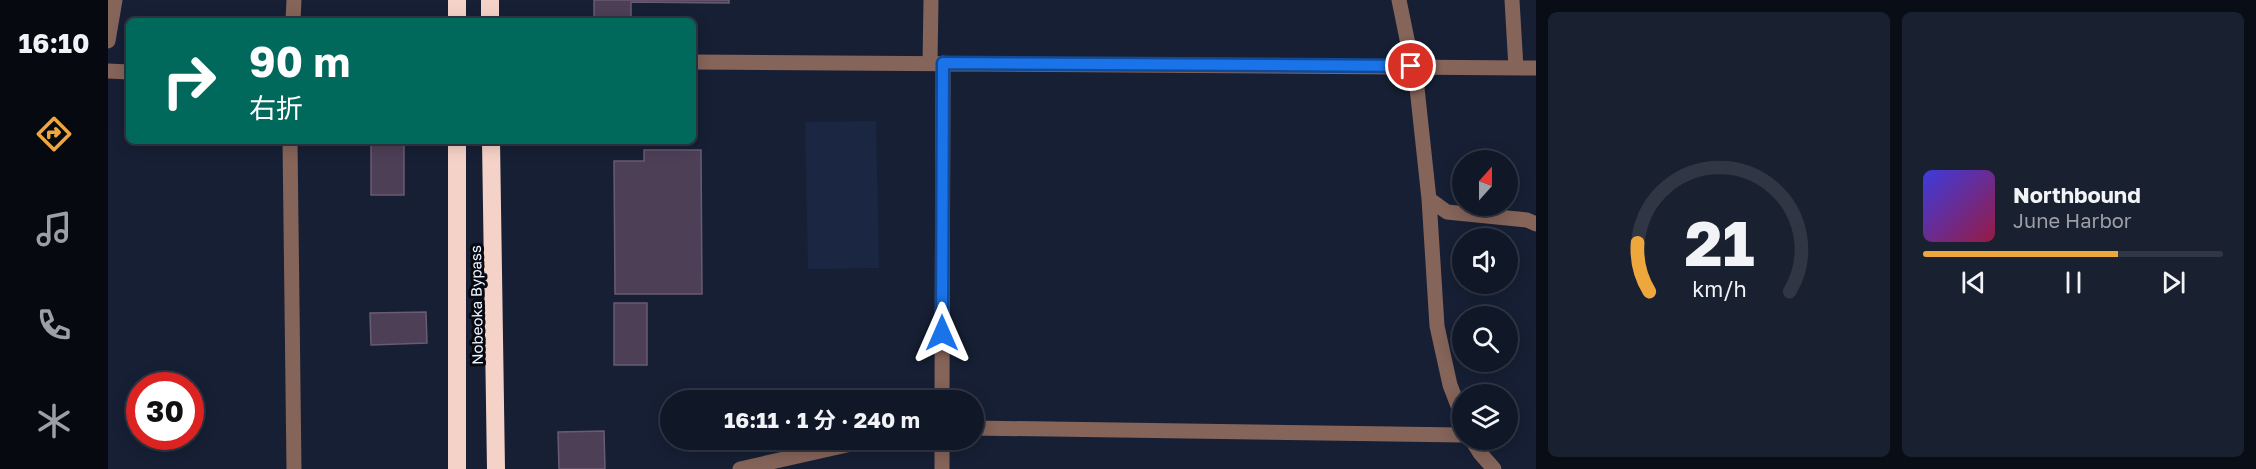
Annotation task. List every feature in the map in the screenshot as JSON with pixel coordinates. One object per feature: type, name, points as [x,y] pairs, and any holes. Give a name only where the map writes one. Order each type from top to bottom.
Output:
[{"type":"highway","points":[[457,0],[457,18]]},
{"type":"highway","points":[[490,0],[490,18]]},
{"type":"highway","name":"Nobeoka Bypass","points":[[457,144],[457,469]]},
{"type":"highway","name":"Nobeoka Bypass","points":[[491,144],[496,469]]},
{"type":"street","points":[[108,41],[115,0]]},
{"type":"street","points":[[293,18],[294,0]]},
{"type":"street","points":[[931,0],[937,63],[942,390]]},
{"type":"street","points":[[1399,0],[1411,66],[1418,88],[1429,199],[1437,326],[1452,389]]},
{"type":"street","points":[[1512,0],[1516,68]]},
{"type":"street","points":[[696,62],[1536,68]]},
{"type":"street","points":[[108,71],[126,72]]},
{"type":"street","points":[[290,144],[294,469]]},
{"type":"street","points":[[1429,199],[1447,212],[1527,220],[1536,224]]},
{"type":"street","points":[[984,428],[1452,435]]},
{"type":"street","points":[[740,469],[825,450]]},
{"type":"street","points":[[942,450],[942,469]]},
{"type":"street","points":[[1478,450],[1494,469]]},
{"type":"shaded area","points":[[876,121],[879,268],[808,269],[805,122]]},
{"type":"building","points":[[594,0],[729,0],[729,3],[631,2],[631,18],[594,18]]},
{"type":"building","points":[[371,144],[404,144],[404,195],[371,195]]},
{"type":"building","points":[[644,150],[701,150],[702,294],[615,294],[614,161],[644,161]]},
{"type":"building","points":[[614,303],[647,303],[647,365],[614,365]]},
{"type":"building","points":[[426,312],[427,343],[371,345],[370,313]]},
{"type":"building","points":[[604,431],[605,469],[559,469],[558,432]]},
{"type":"route","points":[[942,333],[943,63],[1411,66]]}]
